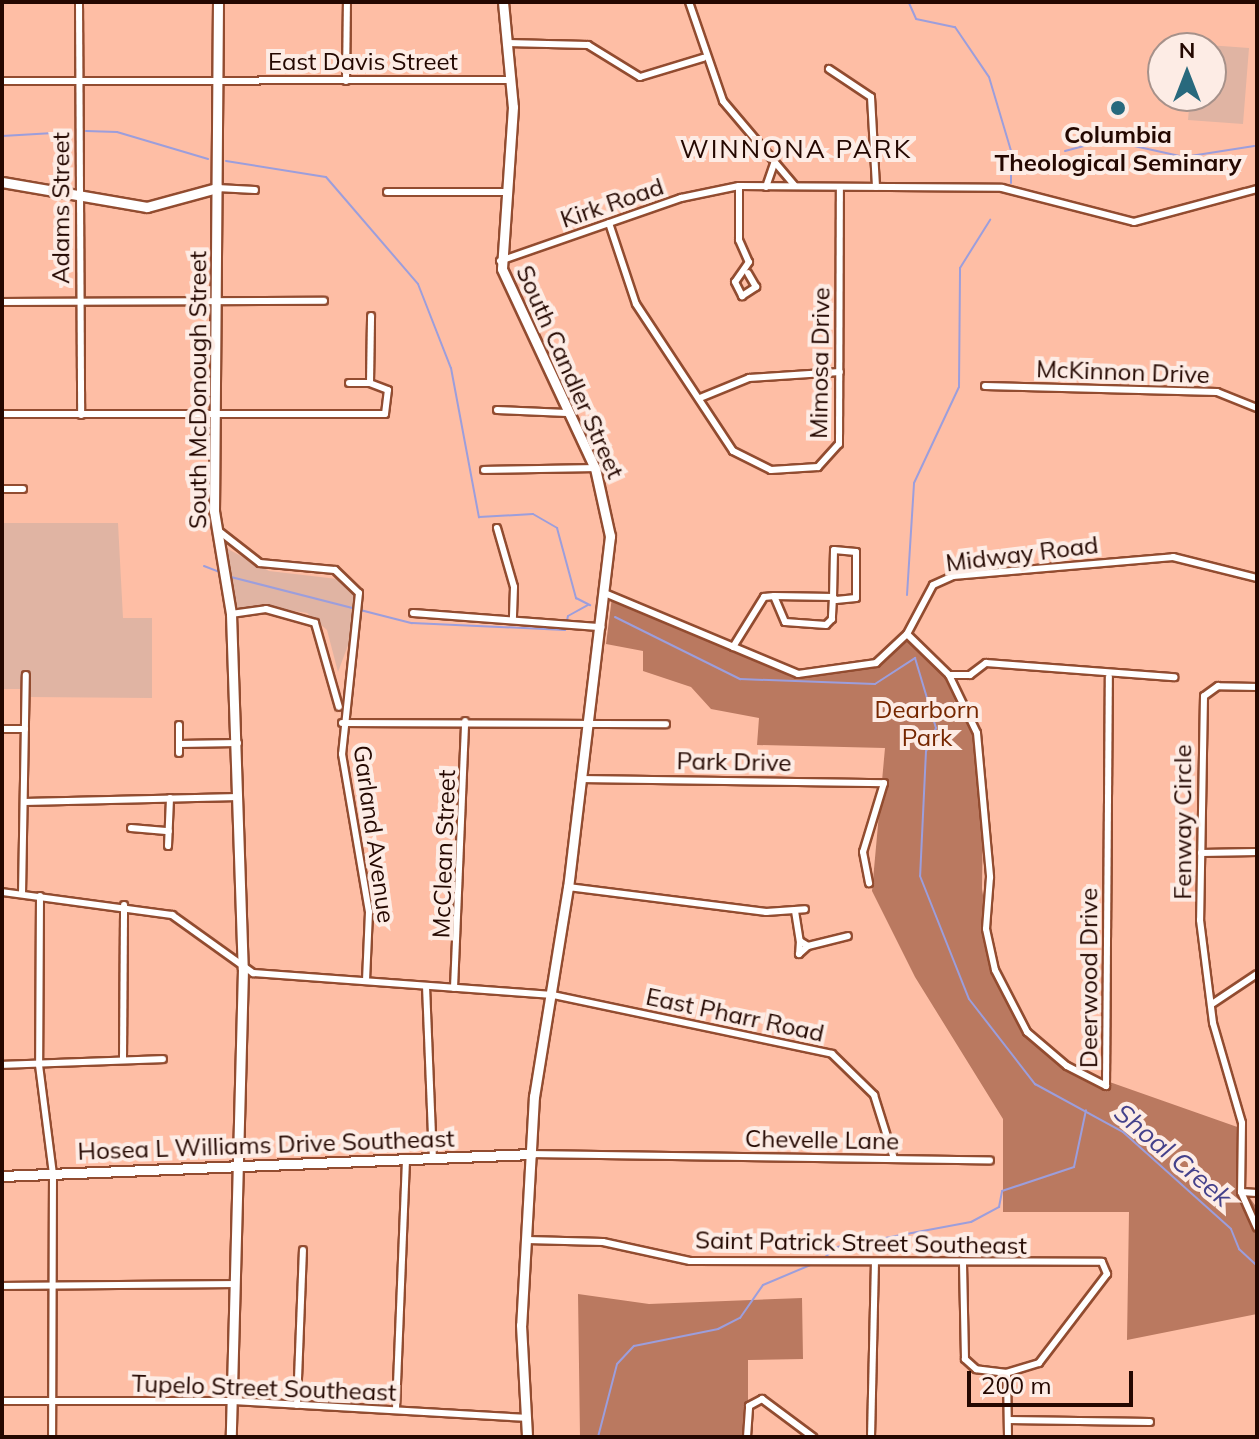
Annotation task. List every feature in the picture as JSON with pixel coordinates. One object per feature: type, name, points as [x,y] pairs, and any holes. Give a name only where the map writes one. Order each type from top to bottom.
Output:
[{"type":"street","name":"Adams Street","points":[[79,2],[81,415]]},
{"type":"street","name":"South McDonough Street","points":[[218,2],[215,302],[217,528],[231,614],[238,743],[243,969],[231,1437]]},
{"type":"street","points":[[346,81],[347,2]]},
{"type":"street","name":"South Candler Street","points":[[503,2],[510,80],[500,261],[509,296],[595,468],[608,514],[605,604],[532,1154],[527,1240],[527,1437]]},
{"type":"street","points":[[689,2],[703,58],[723,101],[795,186]]},
{"type":"street","points":[[507,43],[588,45],[640,77],[703,58]]},
{"type":"street","points":[[829,69],[871,97],[876,187]]},
{"type":"street","name":"East Davis Street","points":[[2,81],[510,80]]},
{"type":"street","points":[[766,187],[774,163]]},
{"type":"street","points":[[2,182],[147,207],[217,188],[255,190]]},
{"type":"street","points":[[739,186],[738,236],[748,273]]},
{"type":"street","name":"Kirk Road","points":[[500,261],[609,223],[739,186],[1031,191],[1134,222],[1257,189]]},
{"type":"street","name":"Mimosa Drive","points":[[609,223],[636,304],[739,458],[771,470],[818,467],[839,444],[840,187]]},
{"type":"street","points":[[387,192],[505,192]]},
{"type":"street","points":[[2,302],[324,301]]},
{"type":"street","points":[[370,383],[371,316]]},
{"type":"street","points":[[700,398],[749,378],[840,372]]},
{"type":"street","points":[[2,414],[385,414],[388,390],[370,383],[349,383]]},
{"type":"street","name":"McKinnon Drive","points":[[985,386],[1217,392],[1257,408]]},
{"type":"street","points":[[497,410],[567,413]]},
{"type":"street","points":[[484,470],[595,468]]},
{"type":"street","points":[[2,489],[23,489]]},
{"type":"street","name":"Garland Avenue","points":[[217,528],[235,549],[270,566],[335,570],[356,586],[361,608],[342,723],[369,912],[366,981]]},
{"type":"street","points":[[497,528],[514,587],[513,620]]},
{"type":"street","points":[[220,551],[235,549]]},
{"type":"street","points":[[733,647],[752,607],[774,596],[833,597],[853,600],[856,593],[856,552],[834,550],[833,597],[831,623],[804,627],[781,620],[774,596]]},
{"type":"street","name":"Midway Road","points":[[605,604],[733,647],[798,674],[876,663],[907,634],[933,585],[953,576],[1173,557],[1257,578]]},
{"type":"street","points":[[231,614],[266,609],[315,623],[342,723],[666,724]]},
{"type":"street","points":[[413,613],[602,627]]},
{"type":"street","name":"Deerwood Drive","points":[[907,634],[949,675],[982,757],[986,929],[995,970],[1036,1042],[1106,1086],[1109,677]]},
{"type":"street","points":[[949,675],[970,675],[986,663],[1068,665],[1109,677],[1174,677]]},
{"type":"street","points":[[22,894],[26,675]]},
{"type":"street","name":"Fenway Circle","points":[[1241,1192],[1242,1123],[1201,950],[1204,696],[1218,686],[1257,687]]},
{"type":"street","name":"McClean Street","points":[[454,988],[465,721]]},
{"type":"street","points":[[179,725],[179,753]]},
{"type":"street","points":[[2,729],[25,729]]},
{"type":"street","points":[[179,744],[238,743]]},
{"type":"street","name":"Park Drive","points":[[583,779],[884,783],[863,852],[869,883]]},
{"type":"street","points":[[24,802],[239,797]]},
{"type":"street","points":[[168,846],[170,798]]},
{"type":"street","points":[[131,828],[169,831]]},
{"type":"street","points":[[1201,853],[1257,852]]},
{"type":"street","points":[[568,887],[795,911],[805,909]]},
{"type":"street","points":[[2,892],[124,905],[172,915],[243,969]]},
{"type":"street","points":[[40,896],[39,1065],[53,1174],[52,1437]]},
{"type":"street","points":[[123,1058],[124,905]]},
{"type":"street","points":[[795,911],[799,954],[808,946],[848,936]]},
{"type":"street","points":[[800,941],[808,946]]},
{"type":"street","name":"East Pharr Road","points":[[243,969],[553,995],[832,1054],[874,1095],[894,1159]]},
{"type":"street","points":[[1212,1004],[1257,974]]},
{"type":"street","points":[[426,986],[433,1158]]},
{"type":"street","points":[[2,1065],[39,1065],[45,1059],[163,1059]]},
{"type":"street","name":"Hosea L Williams Drive Southeast","points":[[2,1176],[532,1154]]},
{"type":"street","name":"Chevelle Lane","points":[[532,1154],[990,1160]]},
{"type":"street","points":[[396,1409],[406,1159]]},
{"type":"street","points":[[1257,1193],[1241,1192],[1257,1228]]},
{"type":"street","name":"Saint Patrick Street Southeast","points":[[527,1240],[603,1242],[690,1261],[875,1264],[1102,1262],[1106,1283],[1039,1363],[1007,1373]]},
{"type":"street","points":[[297,1405],[303,1250]]},
{"type":"street","points":[[963,1263],[965,1359],[976,1369],[1007,1373],[1008,1437]]},
{"type":"street","points":[[871,1437],[875,1264]]},
{"type":"street","points":[[2,1286],[236,1284]]},
{"type":"street","name":"Tupelo Street Southeast","points":[[2,1401],[233,1401],[525,1418]]},
{"type":"street","points":[[747,1437],[749,1406],[773,1403],[813,1437]]},
{"type":"street","points":[[1008,1420],[1150,1422]]},
{"type":"shaded area","points":[[1227,46],[1249,48],[1243,124],[1188,120],[1189,112],[1227,112]]},
{"type":"shaded area","points":[[2,523],[118,523],[123,618],[152,618],[152,698],[29,697],[29,689],[2,689]]},
{"type":"shaded area","points":[[226,548],[269,571],[346,580],[358,600],[356,624],[338,672],[327,630],[307,613],[262,606],[237,611]]},
{"type":"green space","name":"Dearborn Park","points":[[612,597],[801,672],[878,661],[910,635],[968,705],[984,754],[982,889],[995,969],[1025,1031],[1067,1067],[1243,1129],[1243,1188],[1257,1208],[1257,1314],[1127,1340],[1129,1212],[1003,1212],[1003,1119],[915,977],[872,891],[885,748],[757,745],[759,718],[711,709],[691,687],[643,671],[643,651],[606,644]]},
{"type":"green space","points":[[578,1294],[649,1304],[802,1298],[803,1359],[748,1360],[748,1437],[580,1437]]},
{"type":"waterway","name":"Shoal Creek","points":[[909,3],[916,19],[955,27],[989,77],[1011,151],[1011,183]]},
{"type":"waterway","points":[[86,131],[117,132],[208,159]]},
{"type":"waterway","points":[[2,136],[71,132]]},
{"type":"waterway","points":[[1065,151],[1107,140],[1184,157],[1254,146]]},
{"type":"waterway","points":[[226,161],[326,177],[418,284],[451,368],[479,517],[533,514],[557,528],[576,598],[590,605]]},
{"type":"waterway","name":"Shoal Creek","points":[[907,595],[914,483],[959,387],[960,268],[990,220]]},
{"type":"waterway","points":[[204,566],[222,573]]},
{"type":"waterway","points":[[227,576],[412,623],[565,630],[568,616],[588,605]]},
{"type":"waterway","name":"Shoal Creek","points":[[615,617],[740,679],[875,684],[915,658],[936,728],[926,751],[920,876],[969,999],[1035,1084],[1123,1132],[1231,1229],[1239,1249],[1257,1266]]},
{"type":"waterway","points":[[824,1258],[837,1247],[971,1222],[999,1207],[1002,1191],[1074,1167],[1086,1110]]},
{"type":"waterway","points":[[598,1437],[617,1364],[634,1346],[718,1329],[740,1318],[763,1285],[815,1263]]},
{"type":"place","name":"Columbia Theological Seminary","points":[[1118,108]]},
{"type":"district","name":"WINNONA PARK","points":[[796,149]]}]
